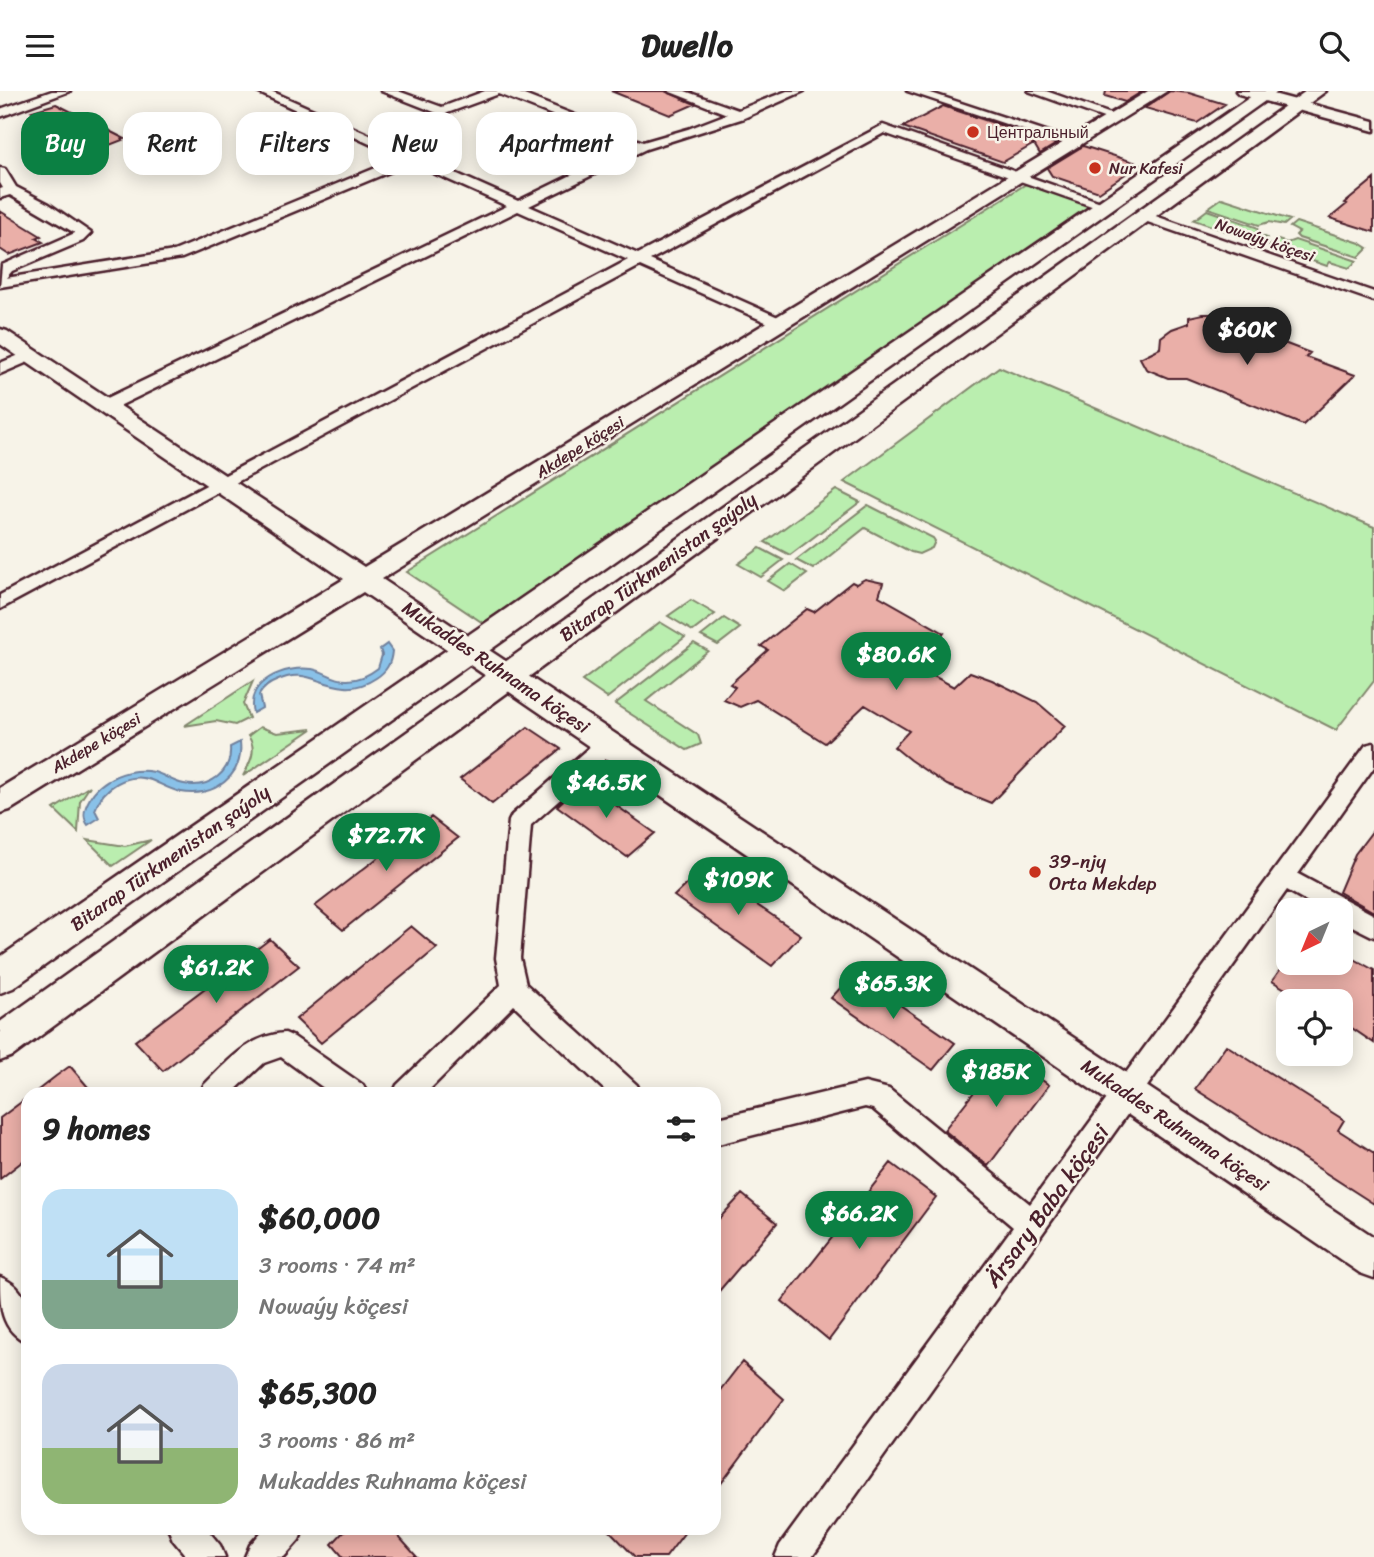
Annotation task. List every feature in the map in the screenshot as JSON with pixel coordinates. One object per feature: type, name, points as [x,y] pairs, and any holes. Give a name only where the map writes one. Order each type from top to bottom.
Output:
[{"type":"main road","name":"Bitarap Türkmenistan şaýoly","points":[[0,977],[1105,206],[1259,92]]},
{"type":"main road","name":"Bitarap Türkmenistan şaýoly","points":[[0,1044],[1308,98]]},
{"type":"street","points":[[0,113],[64,91]]},
{"type":"street","points":[[261,91],[368,138]]},
{"type":"street","points":[[387,91],[442,111],[496,91]]},
{"type":"street","points":[[503,91],[642,146]]},
{"type":"street","points":[[105,406],[642,146],[740,115],[798,91]]},
{"type":"street","points":[[913,91],[1076,143]]},
{"type":"street","points":[[1034,91],[1116,118]]},
{"type":"street","name":"Akdepe köçesi","points":[[0,802],[1159,91]]},
{"type":"street","points":[[681,92],[740,115]]},
{"type":"street","points":[[1259,92],[1308,98],[1374,126]]},
{"type":"street","points":[[0,603],[883,129],[1105,206]]},
{"type":"street","points":[[0,172],[5,192],[44,207],[84,233],[7,268],[0,275]]},
{"type":"street","points":[[0,283],[177,255],[368,175]]},
{"type":"street","points":[[451,175],[782,324]]},
{"type":"street","name":"Nowaýy köçesi","points":[[1144,216],[1374,297]]},
{"type":"street","name":"Mukaddes Ruhnama köçesi","points":[[0,335],[1374,1259]]},
{"type":"street","points":[[0,369],[29,356]]},
{"type":"street","points":[[609,743],[520,821],[508,958],[514,989],[620,1087]]},
{"type":"street","name":"Ärsary Baba köçesi","points":[[792,1557],[1374,751]]},
{"type":"street","points":[[1284,877],[1374,927]]},
{"type":"street","points":[[413,1087],[514,989]]},
{"type":"street","points":[[221,1087],[253,1057],[275,1044],[285,1045],[344,1087]]},
{"type":"street","points":[[721,1130],[865,1095],[880,1098],[1032,1224]]},
{"type":"street","points":[[0,1292],[21,1319]]},
{"type":"street","points":[[191,1535],[208,1557]]},
{"type":"street","points":[[262,1557],[282,1535]]},
{"type":"green space","points":[[1026,184],[1093,207],[483,623],[407,572]]},
{"type":"green space","points":[[1222,198],[1290,220],[1284,225],[1269,222],[1259,225],[1208,208]]},
{"type":"green space","points":[[1207,210],[1256,227],[1256,233],[1267,238],[1261,243],[1194,220]]},
{"type":"green space","points":[[1296,222],[1368,248],[1359,257],[1299,238],[1296,235],[1299,232],[1290,227]]},
{"type":"green space","points":[[1278,240],[1287,243],[1295,240],[1357,261],[1349,268],[1330,262],[1327,266],[1269,246]]},
{"type":"green space","points":[[999,367],[1374,527],[1374,681],[1336,730],[844,482]]},
{"type":"green space","points":[[836,490],[860,502],[790,555],[765,542]]},
{"type":"green space","points":[[868,505],[933,538],[935,541],[932,548],[919,554],[911,552],[865,528],[813,569],[796,560]]},
{"type":"green space","points":[[760,548],[783,560],[761,577],[738,564]]},
{"type":"green space","points":[[790,564],[807,574],[785,591],[768,581]]},
{"type":"green space","points":[[691,600],[715,614],[693,631],[668,616]]},
{"type":"green space","points":[[724,618],[740,628],[718,645],[701,636]]},
{"type":"green space","points":[[660,622],[685,637],[607,698],[582,681]]},
{"type":"green space","points":[[694,643],[708,651],[646,701],[698,735],[701,744],[687,750],[615,704]]},
{"type":"green space","points":[[253,681],[243,704],[249,718],[235,725],[216,721],[184,726]]},
{"type":"green space","points":[[260,727],[277,733],[312,729],[243,776],[253,751],[248,736]]},
{"type":"green space","points":[[90,786],[80,801],[78,832],[54,809]]},
{"type":"green space","points":[[87,840],[125,846],[151,840],[113,866]]},
{"type":"water","points":[[387,644],[392,651],[386,670],[369,682],[345,687],[304,676],[286,677],[264,688],[259,695],[262,708],[253,713],[255,692],[269,677],[301,668],[317,670],[343,680],[360,678],[378,668],[382,655],[380,649]]},
{"type":"water","points":[[240,742],[237,765],[232,774],[215,788],[193,793],[181,792],[142,778],[125,780],[110,788],[98,802],[95,810],[99,818],[88,825],[86,822],[84,813],[89,800],[108,780],[126,773],[145,771],[158,773],[184,784],[202,784],[218,777],[227,764],[230,747]]},
{"type":"building","points":[[611,91],[665,91],[695,104],[670,115]]},
{"type":"building","points":[[1106,91],[1143,91],[1125,102],[1105,96]]},
{"type":"building","points":[[1170,91],[1189,93],[1225,104],[1197,123],[1145,108]]},
{"type":"building","points":[[56,104],[72,112],[34,112],[32,111]]},
{"type":"building","name":"Центральный","points":[[943,106],[1056,144],[1040,154],[1034,144],[1003,162],[903,127]]},
{"type":"building","points":[[109,131],[123,138],[109,145]]},
{"type":"building","name":"Nur Kafesi","points":[[1083,146],[1140,164],[1099,192],[1052,176],[1047,168]]},
{"type":"building","points":[[1374,179],[1374,232],[1330,218],[1347,204],[1345,203]]},
{"type":"building","points":[[0,211],[41,236],[36,238],[43,242],[9,255],[0,249]]},
{"type":"building","points":[[1217,314],[1242,327],[1310,353],[1306,357],[1355,375],[1303,425],[1186,378],[1168,378],[1146,369],[1140,358],[1160,348],[1161,337],[1172,329],[1189,323],[1189,317]]},
{"type":"building","points":[[865,579],[883,583],[879,596],[944,633],[911,664],[954,687],[970,672],[992,680],[1037,702],[1065,726],[991,803],[947,785],[910,760],[894,747],[909,731],[865,705],[825,743],[756,700],[740,707],[724,700],[735,687],[730,684],[768,650],[761,646],[807,609],[814,612],[852,582],[856,584]]},
{"type":"building","points":[[528,727],[561,749],[492,804],[460,779]]},
{"type":"building","points":[[583,782],[655,833],[627,857],[557,806]]},
{"type":"building","points":[[431,817],[458,838],[343,930],[315,906]]},
{"type":"building","points":[[1374,829],[1374,912],[1339,892],[1355,854]]},
{"type":"building","points":[[703,868],[801,935],[772,966],[674,896]]},
{"type":"building","points":[[411,926],[437,948],[321,1043],[296,1019]]},
{"type":"building","points":[[270,939],[299,966],[163,1071],[135,1041]]},
{"type":"building","points":[[1353,958],[1374,970],[1374,1043],[1353,1029],[1353,989],[1285,989],[1272,981],[1276,975],[1353,975]]},
{"type":"building","points":[[854,973],[955,1043],[933,1070],[831,998]]},
{"type":"building","points":[[1226,1045],[1344,1120],[1338,1130],[1374,1153],[1374,1204],[1195,1089]]},
{"type":"building","points":[[1004,1054],[1049,1085],[988,1166],[944,1130]]},
{"type":"building","points":[[70,1066],[88,1087],[42,1087]]},
{"type":"building","points":[[21,1102],[21,1162],[0,1179],[0,1118]]},
{"type":"building","points":[[891,1163],[936,1197],[829,1340],[782,1301]]},
{"type":"building","points":[[742,1194],[777,1223],[721,1289],[721,1216]]},
{"type":"building","points":[[742,1362],[784,1399],[721,1484],[721,1389]]},
{"type":"building","points":[[340,1535],[397,1535],[417,1557],[343,1557],[332,1544]]},
{"type":"building","points":[[614,1535],[683,1535],[666,1557],[635,1557]]},
{"type":"place","name":"Центральный","points":[[973,132]]},
{"type":"place","name":"Nur Kafesi","points":[[1095,168]]},
{"type":"place","name":"39-njy Orta Mekdep","points":[[1035,872]]}]
